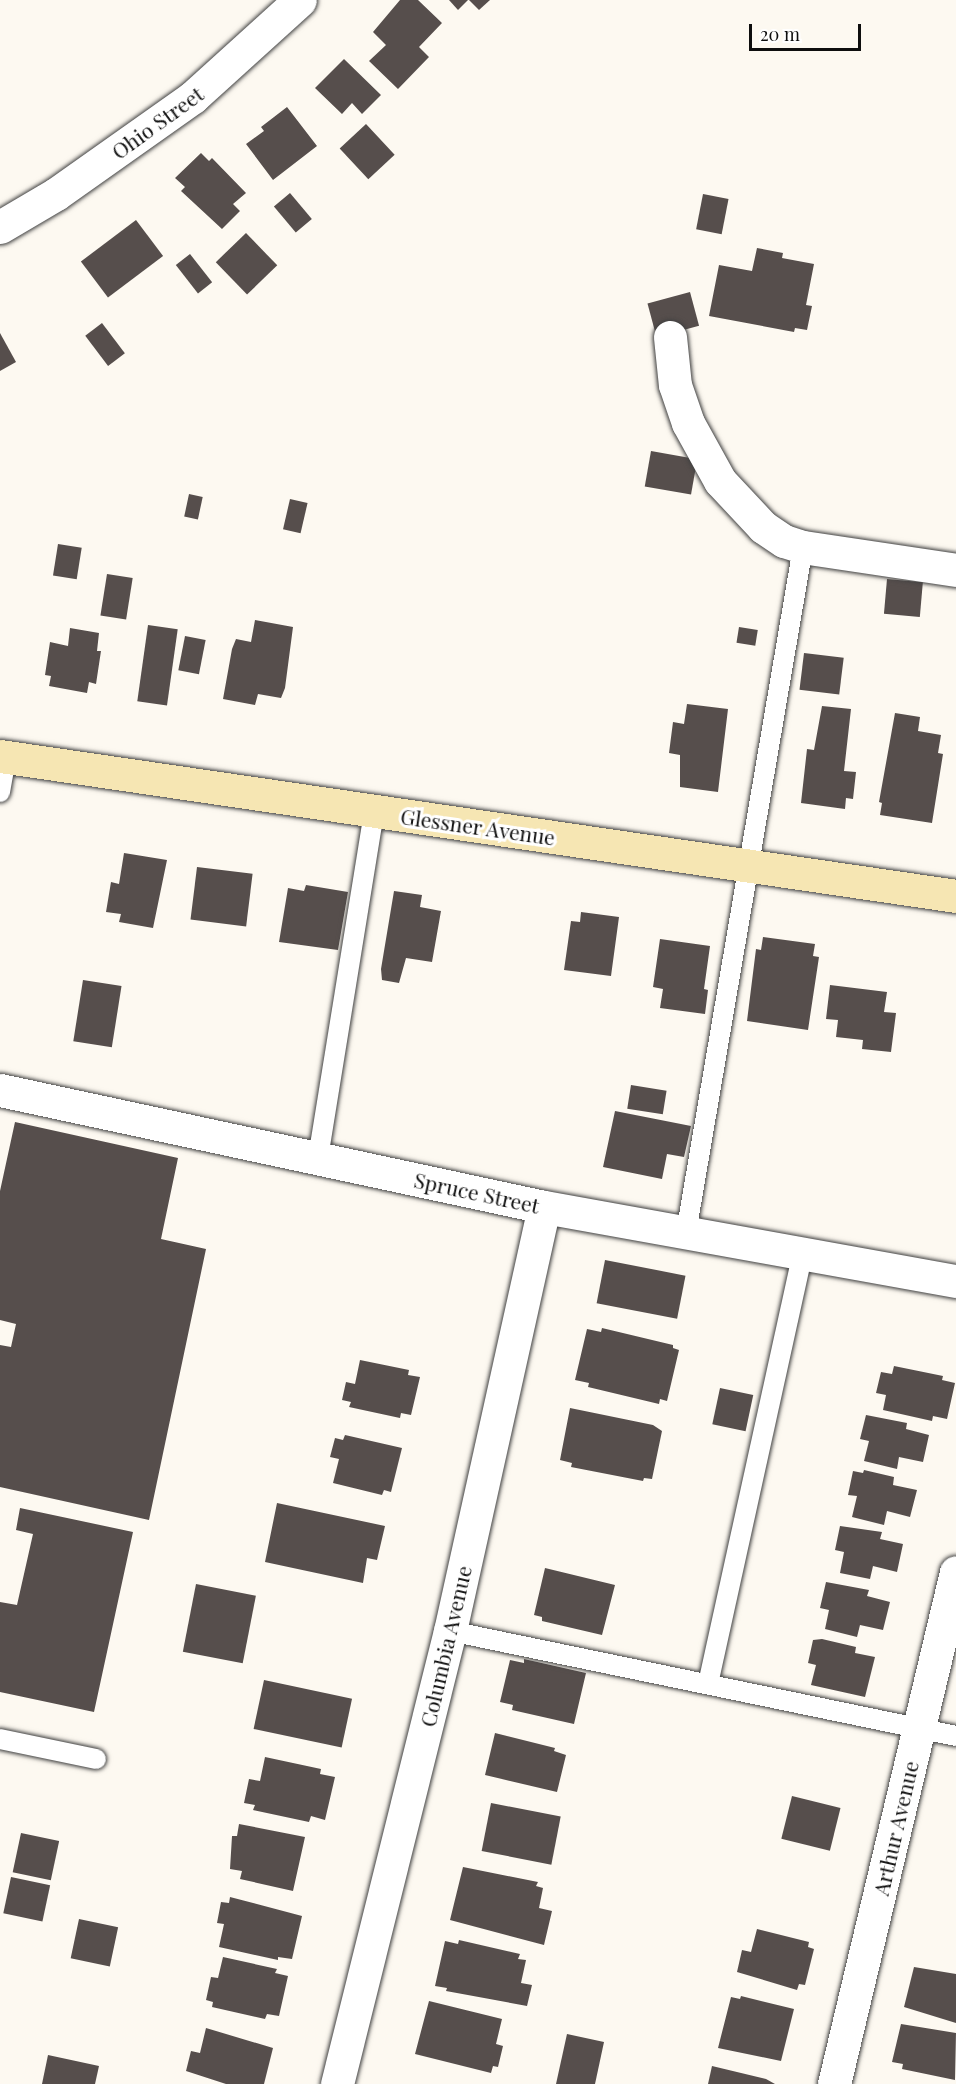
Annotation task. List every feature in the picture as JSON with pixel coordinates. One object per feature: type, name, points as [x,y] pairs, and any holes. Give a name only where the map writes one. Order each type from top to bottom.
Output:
[{"type":"street","name":"Ohio Street","points":[[0,227],[56,194],[193,97],[300,0]]},
{"type":"street","points":[[670,337],[675,385],[688,423],[720,481],[746,509],[784,541],[804,547],[956,570]]},
{"type":"street","name":"Glessner Avenue","points":[[3,757],[956,896]]},
{"type":"street","name":"Spruce Street","points":[[0,1090],[544,1207],[956,1281]]},
{"type":"street","name":"Columbia Avenue","points":[[337,2084],[450,1631],[544,1207]]},
{"type":"street","name":"Arthur Avenue","points":[[834,2084],[956,1572]]},
{"type":"lane","points":[[686,1233],[804,547]]},
{"type":"lane","points":[[0,792],[3,757]]},
{"type":"lane","points":[[318,1158],[374,811]]},
{"type":"lane","points":[[708,1684],[803,1253]]},
{"type":"lane","points":[[450,1631],[956,1736]]},
{"type":"lane","points":[[0,1739],[96,1759]]},
{"type":"building","points":[[400,0],[418,0],[442,23],[419,47],[429,57],[398,89],[369,61],[386,45],[373,32]]},
{"type":"building","points":[[449,0],[468,0],[458,10]]},
{"type":"building","points":[[469,0],[490,0],[479,10]]},
{"type":"building","points":[[344,59],[381,95],[362,114],[352,103],[342,114],[315,88]]},
{"type":"building","points":[[287,107],[317,146],[273,180],[246,144],[264,131],[261,127]]},
{"type":"building","points":[[366,124],[395,155],[368,179],[340,149]]},
{"type":"building","points":[[201,153],[209,161],[212,158],[246,193],[233,204],[240,211],[222,229],[181,191],[185,187],[175,178]]},
{"type":"building","points":[[290,193],[312,219],[296,233],[274,206]]},
{"type":"building","points":[[703,194],[729,199],[722,234],[696,229]]},
{"type":"building","points":[[136,220],[163,256],[108,297],[81,262]]},
{"type":"building","points":[[246,233],[277,265],[247,295],[216,262]]},
{"type":"building","points":[[757,248],[783,253],[782,258],[814,264],[806,305],[812,306],[807,330],[795,328],[794,332],[709,316],[719,265],[752,271]]},
{"type":"building","points":[[190,254],[212,282],[198,293],[176,265]]},
{"type":"building","points":[[690,292],[699,326],[657,337],[647,303]]},
{"type":"building","points":[[102,323],[125,353],[108,366],[85,336]]},
{"type":"building","points":[[0,333],[16,362],[0,371]]},
{"type":"building","points":[[651,451],[697,459],[691,495],[645,486]]},
{"type":"building","points":[[189,494],[203,497],[198,519],[184,516]]},
{"type":"building","points":[[290,499],[308,503],[301,533],[283,529]]},
{"type":"building","points":[[58,544],[82,548],[77,579],[53,576]]},
{"type":"building","points":[[107,574],[133,578],[126,620],[100,615]]},
{"type":"building","points":[[887,579],[923,582],[920,617],[884,614]]},
{"type":"building","points":[[255,620],[293,627],[285,688],[281,698],[258,694],[255,705],[223,699],[236,639],[251,642]]},
{"type":"building","points":[[148,625],[178,629],[167,705],[137,701]]},
{"type":"building","points":[[739,627],[758,630],[755,646],[736,643]]},
{"type":"building","points":[[70,628],[99,633],[97,651],[101,651],[96,684],[89,682],[87,693],[49,686],[51,676],[45,675],[50,642],[68,646]]},
{"type":"building","points":[[185,636],[206,640],[199,674],[178,670]]},
{"type":"building","points":[[804,653],[844,658],[839,695],[799,690]]},
{"type":"building","points":[[687,704],[728,709],[718,792],[680,787],[680,755],[669,753],[673,722],[684,724]]},
{"type":"building","points":[[822,706],[851,709],[844,771],[856,772],[853,799],[846,798],[845,809],[801,803],[807,749],[814,750]]},
{"type":"building","points":[[895,713],[920,717],[918,731],[941,735],[938,753],[943,754],[932,823],[880,815],[882,803],[879,802]]},
{"type":"building","points":[[124,853],[167,860],[153,928],[119,922],[121,914],[106,912],[111,882],[119,884]]},
{"type":"building","points":[[197,867],[253,874],[246,926],[191,920]]},
{"type":"building","points":[[306,885],[348,892],[338,950],[279,942],[288,888],[304,891]]},
{"type":"building","points":[[394,891],[422,895],[420,907],[441,911],[432,962],[406,958],[399,983],[382,980],[381,969]]},
{"type":"building","points":[[581,912],[619,917],[611,976],[564,970],[571,921],[580,922]]},
{"type":"building","points":[[763,937],[815,944],[813,956],[819,957],[808,1030],[747,1021],[756,949],[761,950]]},
{"type":"building","points":[[660,939],[710,946],[704,989],[708,990],[705,1014],[660,1008],[663,989],[653,987]]},
{"type":"building","points":[[83,980],[122,986],[112,1047],[73,1041]]},
{"type":"building","points":[[830,985],[887,992],[884,1012],[896,1013],[891,1052],[862,1049],[863,1040],[836,1037],[838,1020],[826,1019]]},
{"type":"building","points":[[631,1085],[667,1091],[663,1114],[627,1109]]},
{"type":"building","points":[[615,1111],[691,1126],[684,1157],[667,1154],[662,1179],[603,1167]]},
{"type":"building","points":[[15,1122],[178,1158],[161,1239],[206,1249],[149,1520],[0,1487],[0,1345],[11,1347],[16,1324],[0,1320],[0,1191]]},
{"type":"building","points":[[605,1260],[685,1276],[677,1319],[597,1303]]},
{"type":"building","points":[[602,1328],[673,1345],[673,1348],[679,1350],[667,1401],[660,1399],[659,1404],[588,1387],[589,1383],[575,1380],[587,1329],[601,1332]]},
{"type":"building","points":[[360,1360],[409,1370],[408,1375],[420,1377],[411,1415],[401,1413],[400,1418],[349,1407],[351,1402],[342,1400],[346,1382],[355,1384]]},
{"type":"building","points":[[894,1366],[943,1376],[942,1380],[955,1383],[947,1419],[933,1416],[932,1421],[883,1410],[886,1395],[876,1393],[881,1372],[892,1374]]},
{"type":"building","points":[[720,1388],[753,1395],[746,1431],[712,1424]]},
{"type":"building","points":[[570,1408],[653,1425],[662,1431],[652,1479],[644,1478],[643,1481],[571,1467],[572,1463],[560,1460]]},
{"type":"building","points":[[866,1415],[907,1423],[906,1429],[929,1435],[923,1462],[899,1457],[897,1469],[864,1461],[869,1441],[860,1439]]},
{"type":"building","points":[[345,1435],[402,1448],[391,1492],[384,1490],[382,1495],[333,1483],[339,1459],[330,1457],[335,1438],[343,1440]]},
{"type":"building","points":[[864,1470],[894,1477],[893,1485],[917,1490],[910,1517],[887,1511],[884,1525],[852,1517],[857,1496],[848,1495],[853,1471],[863,1473]]},
{"type":"building","points":[[277,1503],[385,1526],[377,1560],[367,1558],[363,1583],[265,1562]]},
{"type":"building","points":[[20,1508],[133,1532],[94,1712],[0,1692],[0,1602],[17,1605],[33,1534],[16,1530]]},
{"type":"building","points":[[840,1526],[882,1532],[880,1539],[903,1544],[897,1572],[873,1566],[870,1579],[840,1573],[844,1552],[835,1550]]},
{"type":"building","points":[[545,1568],[615,1585],[602,1635],[542,1621],[542,1617],[534,1615]]},
{"type":"building","points":[[826,1582],[869,1590],[867,1596],[890,1602],[883,1630],[860,1625],[857,1637],[825,1629],[829,1610],[820,1608]]},
{"type":"building","points":[[196,1584],[256,1596],[243,1663],[183,1652]]},
{"type":"building","points":[[822,1639],[856,1647],[855,1653],[875,1657],[865,1697],[811,1685],[816,1665],[808,1663],[813,1640]]},
{"type":"building","points":[[524,1659],[586,1673],[574,1724],[512,1710],[513,1705],[500,1702],[510,1660],[524,1663]]},
{"type":"building","points":[[264,1680],[352,1699],[342,1748],[254,1729]]},
{"type":"building","points":[[495,1733],[555,1748],[554,1751],[566,1755],[557,1792],[485,1775]]},
{"type":"building","points":[[265,1757],[321,1769],[320,1774],[335,1777],[325,1820],[311,1816],[309,1822],[253,1810],[255,1805],[244,1803],[249,1779],[260,1781]]},
{"type":"building","points":[[792,1796],[841,1808],[830,1851],[781,1839]]},
{"type":"building","points":[[491,1803],[561,1817],[551,1865],[482,1851]]},
{"type":"building","points":[[239,1824],[305,1837],[293,1891],[240,1879],[242,1871],[230,1869],[232,1836],[237,1836]]},
{"type":"building","points":[[21,1833],[59,1841],[51,1880],[13,1872]]},
{"type":"building","points":[[463,1867],[538,1882],[536,1886],[543,1888],[539,1908],[552,1911],[544,1945],[450,1920]]},
{"type":"building","points":[[11,1877],[50,1885],[42,1922],[3,1913]]},
{"type":"building","points":[[230,1897],[302,1916],[292,1959],[278,1957],[278,1960],[219,1947],[224,1924],[217,1923],[221,1902],[229,1903]]},
{"type":"building","points":[[79,1919],[118,1927],[110,1966],[71,1958]]},
{"type":"building","points":[[757,1929],[809,1942],[808,1947],[814,1949],[805,1985],[799,1984],[797,1990],[737,1972],[742,1950],[751,1952]]},
{"type":"building","points":[[459,1940],[520,1954],[518,1959],[526,1960],[521,1983],[532,1985],[527,2006],[446,1991],[447,1988],[435,1986],[445,1941],[458,1944]]},
{"type":"building","points":[[223,1957],[277,1969],[275,1973],[288,1976],[279,2016],[267,2014],[265,2019],[212,2007],[213,2002],[206,2000],[211,1977],[218,1978]]},
{"type":"building","points":[[914,1967],[956,1974],[956,2023],[904,2007]]},
{"type":"building","points":[[741,1996],[794,2009],[781,2061],[718,2048],[731,1997],[740,1999]]},
{"type":"building","points":[[429,2001],[502,2019],[496,2044],[503,2046],[498,2067],[493,2066],[491,2073],[415,2054]]},
{"type":"building","points":[[901,2024],[956,2033],[955,2080],[902,2069],[903,2064],[892,2062]]},
{"type":"building","points":[[206,2028],[273,2048],[264,2084],[226,2084],[186,2071],[191,2051],[200,2053]]},
{"type":"building","points":[[567,2034],[604,2042],[595,2084],[556,2084]]},
{"type":"building","points":[[48,2055],[99,2066],[95,2084],[42,2084]]},
{"type":"building","points":[[712,2066],[766,2079],[775,2084],[708,2084]]}]
